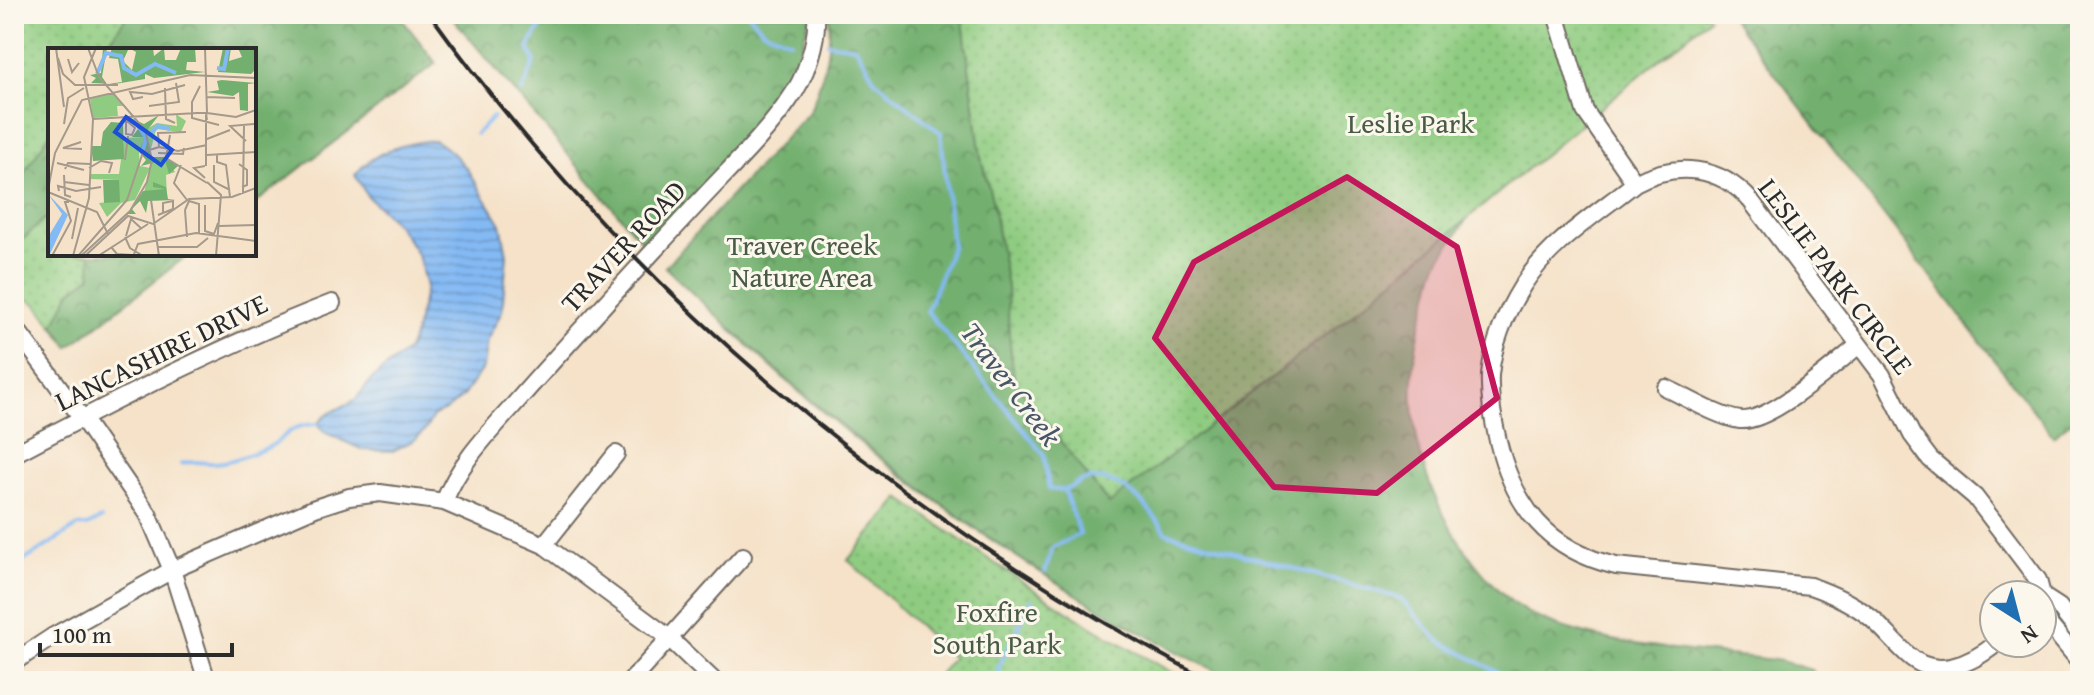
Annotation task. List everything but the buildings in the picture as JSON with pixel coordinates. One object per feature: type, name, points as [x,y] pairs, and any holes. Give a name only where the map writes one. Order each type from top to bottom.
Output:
[{"type":"street","name":"TRAVER ROAD","points":[[444,502],[452,480],[473,451],[791,98],[804,73],[816,14]]},
{"type":"street","points":[[1556,14],[1585,111],[1635,183]]},
{"type":"street","name":"LESLIE PARK CIRCLE","points":[[1978,657],[1962,665],[1943,668],[1925,665],[1907,654],[1871,618],[1837,595],[1810,586],[1599,562],[1561,544],[1522,503],[1503,461],[1493,420],[1490,376],[1502,326],[1523,285],[1539,264],[1635,183],[1649,176],[1680,168],[1711,173],[1737,187],[1751,201],[1882,375],[1912,435],[1930,459],[1975,497],[2037,579]]},
{"type":"street","name":"LANCASHIRE DRIVE","points":[[14,454],[154,381],[332,303]]},
{"type":"street","points":[[14,326],[148,514],[172,570],[207,681]]},
{"type":"street","points":[[1666,388],[1737,420],[1755,418],[1773,411],[1859,345]]},
{"type":"street","points":[[544,545],[616,454]]},
{"type":"street","points":[[14,662],[52,637],[172,570],[285,520],[349,497],[380,493],[444,502],[544,545],[668,637],[714,681]]},
{"type":"street","points":[[631,681],[743,556]]},
{"type":"street","name":"LESLIE PARK CIRCLE","points":[[2058,606],[2074,636],[2080,662]]},
{"type":"highlighted area","points":[[1347,177],[1457,247],[1497,398],[1377,493],[1274,487],[1155,338],[1194,262]]},
{"type":"green space","points":[[14,14],[398,14],[436,63],[256,202],[256,48],[48,48],[48,256],[186,256],[69,347],[37,305],[14,291]]},
{"type":"green space","points":[[128,14],[398,14],[436,63],[256,202],[256,48],[105,48]]},
{"type":"green space","points":[[449,14],[811,14],[791,80],[746,142],[646,247]]},
{"type":"green space","name":"Traver Creek Nature Area","points":[[829,14],[962,14],[981,158],[993,204],[1007,287],[1014,380],[1109,504],[1350,316],[1466,220],[1435,271],[1418,335],[1413,399],[1416,431],[1433,492],[1466,551],[1515,605],[1563,627],[1624,642],[1781,661],[1811,670],[1823,681],[1237,681],[1081,597],[1006,549],[864,444],[796,387],[665,267],[810,111],[825,64]]},
{"type":"green space","name":"Leslie Park","points":[[962,14],[1706,14],[1709,18],[1350,316],[1237,681],[1123,622],[1068,589],[907,480],[807,399],[665,267],[678,253],[1014,377],[993,204],[981,158]]},
{"type":"green space","points":[[1729,14],[2080,14],[2080,415],[2053,436]]},
{"type":"green space","points":[[48,136],[48,219],[44,219],[14,248],[14,188]]},
{"type":"green space","points":[[90,256],[186,256],[69,347],[54,325],[71,291],[91,276]]},
{"type":"green space","name":"Foxfire South Park","points":[[900,498],[1040,593],[1185,681],[933,681],[953,658],[848,560]]},
{"type":"water","points":[[435,140],[453,153],[467,169],[501,224],[507,255],[502,311],[487,340],[483,367],[463,396],[448,409],[434,415],[416,439],[393,451],[363,450],[324,432],[317,424],[326,415],[355,400],[373,378],[408,350],[426,287],[419,258],[409,241],[393,220],[368,197],[355,175],[371,159],[391,149]]},
{"type":"waterway","points":[[522,92],[535,61],[528,47],[549,14]]},
{"type":"waterway","name":"Traver Creek","points":[[572,14],[589,21],[598,14]]},
{"type":"waterway","name":"Traver Creek","points":[[749,14],[763,30],[791,41]]},
{"type":"waterway","name":"Traver Creek","points":[[828,43],[856,47],[875,80],[941,133],[952,246],[927,311],[1044,455],[1049,489],[1064,490],[1091,479],[1115,483],[1136,497],[1167,533],[1400,598],[1438,640],[1514,681]]},
{"type":"waterway","points":[[476,134],[493,117]]},
{"type":"waterway","points":[[181,464],[218,463],[238,458],[270,447],[298,427],[317,424]]},
{"type":"waterway","points":[[1045,572],[1053,547],[1080,534],[1065,492]]},
{"type":"waterway","points":[[14,567],[78,526],[87,526],[101,519]]},
{"type":"waterway","points":[[1000,681],[998,668],[1032,600]]},
{"type":"railway","points":[[430,14],[509,116],[594,214],[685,306],[782,393],[883,475],[989,550],[1098,619],[1211,681]]}]
